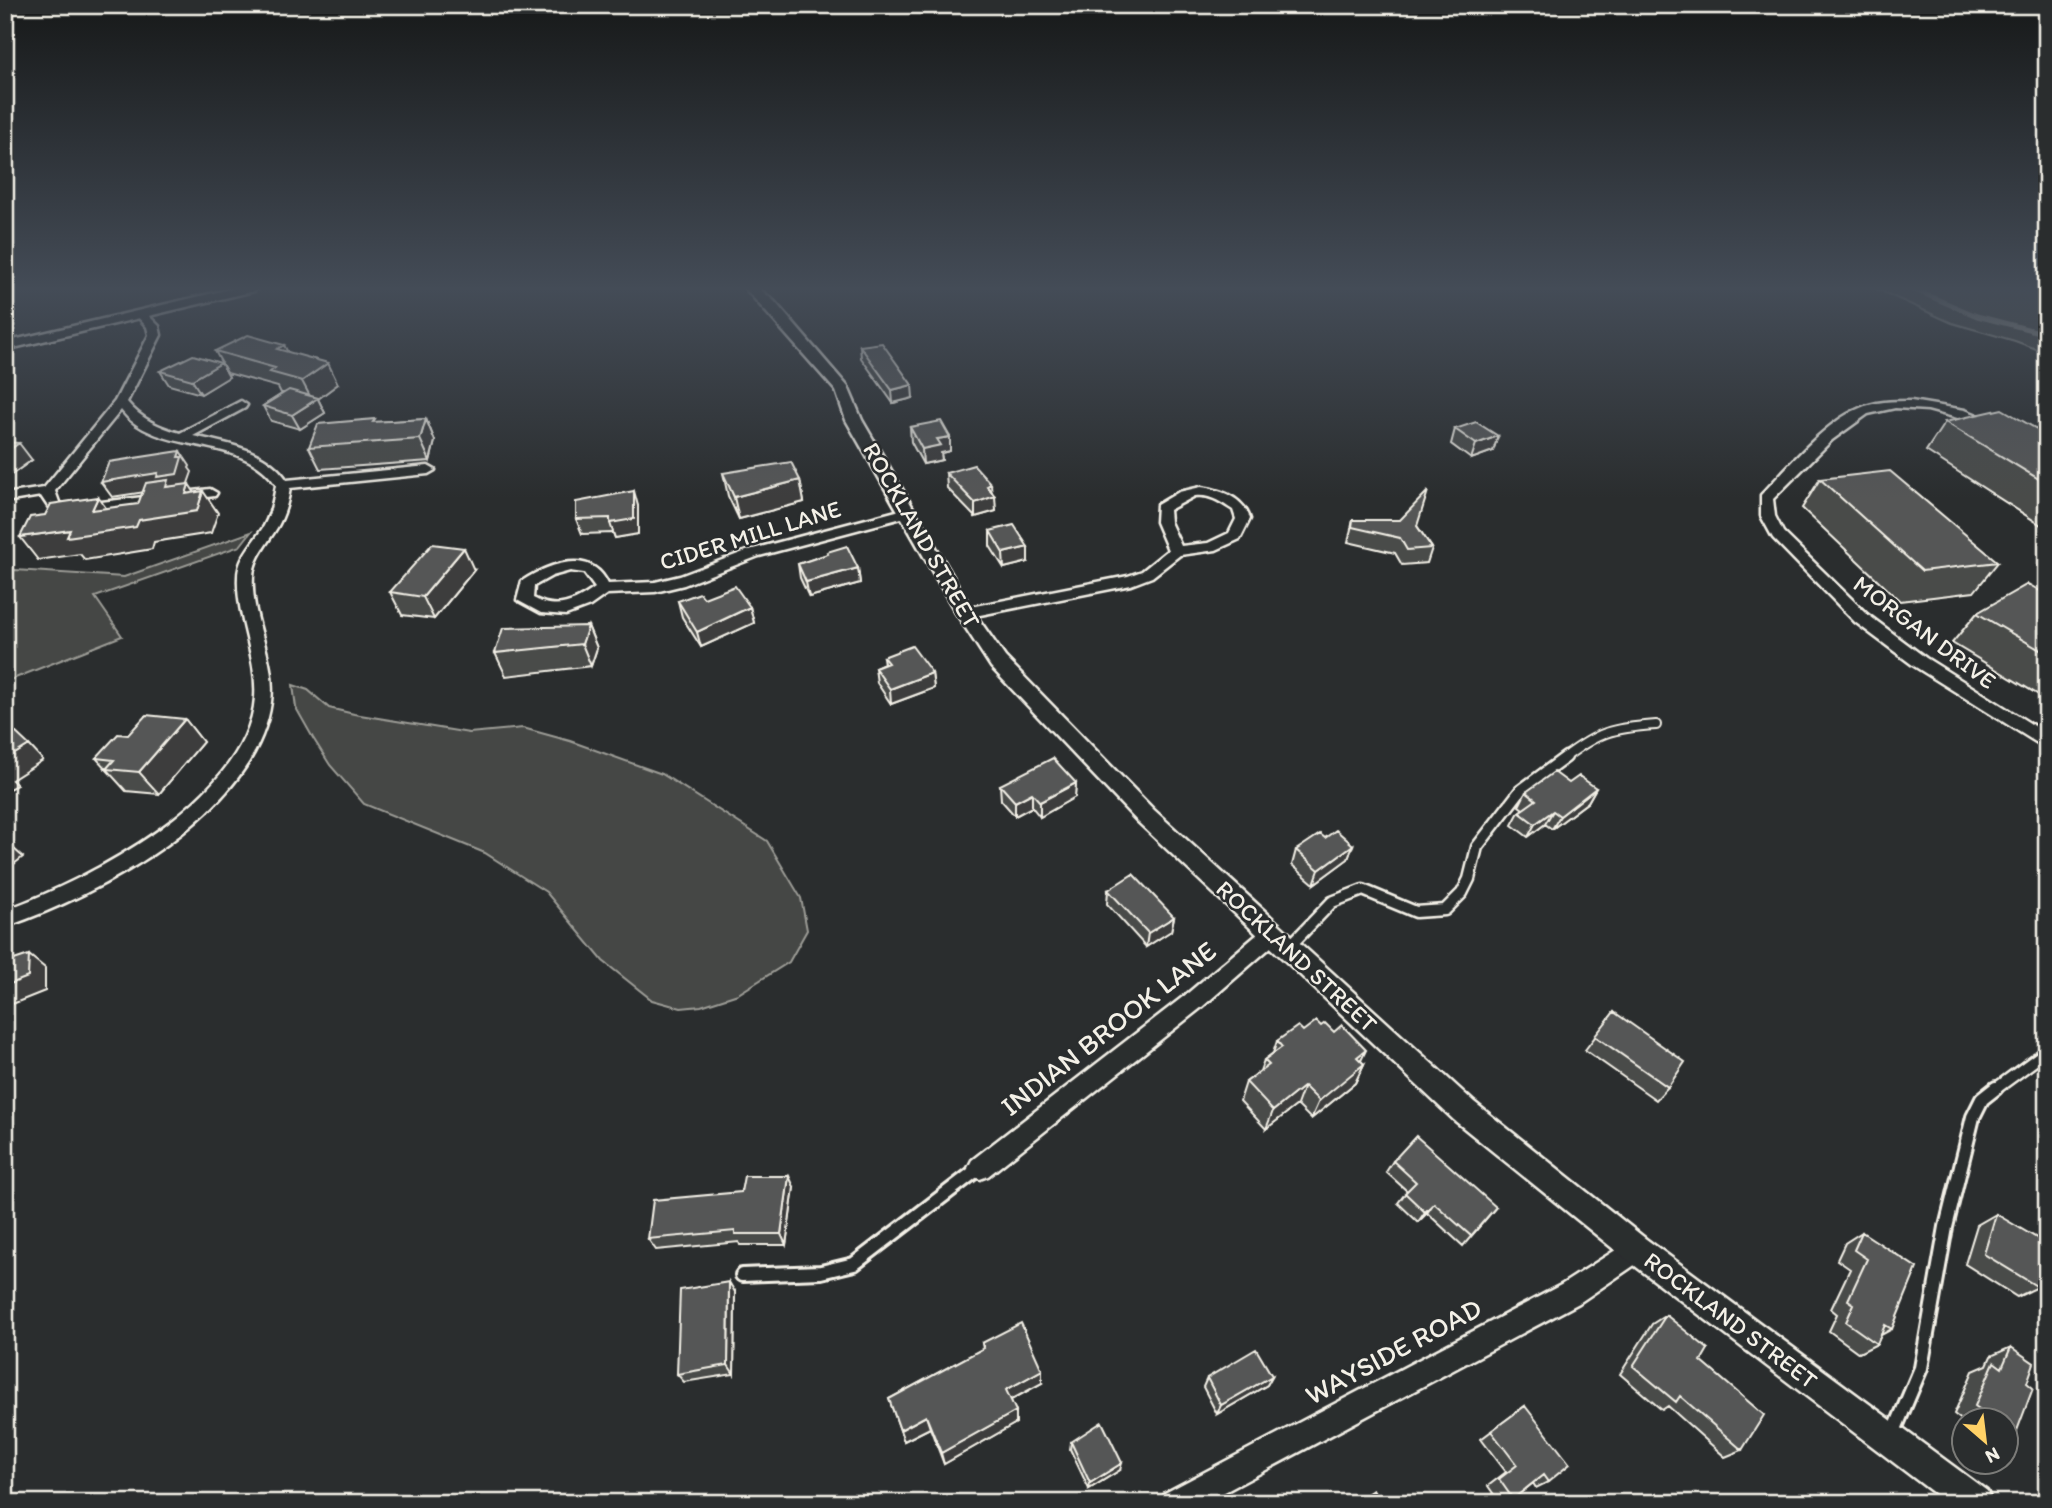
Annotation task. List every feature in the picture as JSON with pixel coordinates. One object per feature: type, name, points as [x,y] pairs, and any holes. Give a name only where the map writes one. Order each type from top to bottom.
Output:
[{"type":"street","points":[[144,357],[121,402],[48,491],[48,498],[54,505],[67,510],[210,493]]},
{"type":"street","name":"ROCKLAND STREET","points":[[815,357],[843,390],[854,420],[965,613],[998,662],[1146,816],[1464,1111],[1636,1249],[1975,1503]]},
{"type":"street","points":[[121,402],[125,411],[139,420],[182,437],[240,452],[269,467],[284,485]]},
{"type":"street","points":[[182,437],[241,405]]},
{"type":"street","name":"MORGAN DRIVE","points":[[2006,430],[1974,417],[1922,406],[1890,406],[1865,411],[1846,422],[1766,499],[1766,513],[1770,526],[1782,540],[1861,618],[1920,662],[2047,743]]},
{"type":"street","points":[[284,485],[428,470]]},
{"type":"street","points":[[5,919],[41,906],[134,858],[184,821],[235,768],[254,734],[263,702],[262,672],[245,574],[254,548],[274,521],[284,485]]},
{"type":"street","points":[[965,613],[1131,580],[1147,574],[1176,551],[1211,547],[1236,536],[1243,519],[1240,508],[1215,492],[1197,490],[1176,498],[1162,508],[1163,522],[1176,551]]},
{"type":"street","points":[[5,498],[48,491]]},
{"type":"street","name":"CIDER MILL LANE","points":[[603,589],[655,587],[684,580],[754,553],[908,512]]},
{"type":"street","points":[[575,566],[590,570],[601,580],[603,589],[573,609],[551,611],[538,608],[525,600],[527,584],[549,569],[575,566]]},
{"type":"street","name":"INDIAN BROOK LANE","points":[[980,1168],[1195,1000],[1280,941]]},
{"type":"street","name":"WAYSIDE ROAD","points":[[1175,1503],[1570,1294],[1636,1249]]},
{"type":"lane","points":[[1280,941],[1332,902],[1363,890],[1416,912],[1445,910],[1462,893],[1469,879],[1477,847],[1520,791],[1592,737],[1622,727],[1656,726]]},
{"type":"lane","points":[[1891,1440],[1921,1368],[1946,1227],[1973,1117],[1982,1099],[2047,1051]]},
{"type":"lane","points":[[742,1275],[821,1272],[855,1264],[980,1168]]},
{"type":"shaded area","points":[[251,532],[240,546],[95,597],[122,636],[5,682],[5,574],[15,570],[124,577]]},
{"type":"shaded area","points":[[293,685],[308,690],[329,708],[469,733],[523,728],[570,741],[662,774],[767,841],[801,898],[807,930],[789,962],[738,994],[701,1006],[681,1008],[652,1000],[603,961],[546,892],[485,853],[364,804],[330,765],[313,738],[296,708]]},
{"type":"building","points":[[188,357],[201,357],[221,363],[192,380],[160,371]]},
{"type":"building","points":[[237,357],[308,357],[328,363],[302,381],[270,372],[275,368]]},
{"type":"building","points":[[868,357],[892,357],[912,385],[892,390]]},
{"type":"building","points":[[289,390],[318,398],[292,415],[263,406]]},
{"type":"building","points":[[2002,409],[2047,435],[2047,484],[1945,422]]},
{"type":"building","points":[[375,419],[373,422],[426,419],[420,439],[309,447],[318,424]]},
{"type":"building","points":[[941,421],[950,437],[937,439],[941,445],[922,449],[910,427]]},
{"type":"building","points":[[1476,422],[1498,436],[1476,444],[1455,429]]},
{"type":"building","points":[[5,442],[19,443],[5,453]]},
{"type":"building","points":[[180,451],[178,457],[182,457],[177,474],[157,477],[158,473],[101,482],[109,462]]},
{"type":"building","points":[[791,462],[800,480],[734,497],[723,473]]},
{"type":"building","points":[[974,465],[991,484],[987,486],[995,496],[975,503],[946,473]]},
{"type":"building","points":[[1890,471],[1998,562],[1922,571],[1820,479]]},
{"type":"building","points":[[168,480],[166,487],[189,484],[186,494],[203,491],[197,511],[139,520],[136,527],[67,537],[70,530],[20,537],[30,517],[45,515],[51,504],[98,497],[92,510],[138,504],[146,483]]},
{"type":"building","points":[[634,491],[634,519],[610,523],[610,518],[576,519],[576,502]]},
{"type":"building","points":[[1428,491],[1417,526],[1432,548],[1407,550],[1400,538],[1352,527],[1353,520],[1400,520]]},
{"type":"building","points":[[1014,525],[1028,547],[1003,553],[990,531]]},
{"type":"building","points":[[432,544],[464,548],[423,597],[390,592]]},
{"type":"building","points":[[847,546],[858,568],[806,582],[798,564]]},
{"type":"building","points":[[2028,584],[2047,595],[2047,654],[1977,613]]},
{"type":"building","points":[[735,586],[750,607],[697,632],[678,601],[700,593],[704,598]]},
{"type":"building","points":[[588,626],[582,644],[495,653],[503,628]]},
{"type":"building","points":[[912,646],[932,673],[890,689],[875,668],[888,663],[883,657]]},
{"type":"building","points":[[146,715],[185,719],[139,772],[106,769],[114,760],[96,758],[118,734],[128,735]]},
{"type":"building","points":[[13,730],[29,745],[5,760],[5,735]]},
{"type":"building","points":[[1053,758],[1076,783],[1040,802],[1032,793],[1015,802],[1000,785]]},
{"type":"building","points":[[1554,772],[1569,783],[1579,776],[1596,788],[1560,816],[1553,811],[1535,824],[1519,812],[1536,800],[1526,792]]},
{"type":"building","points":[[1336,830],[1353,845],[1319,870],[1296,850],[1320,834],[1325,838]]},
{"type":"building","points":[[1133,874],[1174,917],[1148,933],[1108,890]]},
{"type":"building","points":[[29,955],[28,977],[5,986],[5,963]]},
{"type":"building","points":[[1614,1012],[1685,1062],[1668,1087],[1595,1036]]},
{"type":"building","points":[[1316,1021],[1321,1026],[1325,1023],[1334,1032],[1342,1025],[1366,1050],[1357,1057],[1364,1064],[1319,1101],[1304,1086],[1273,1111],[1246,1082],[1269,1065],[1264,1060],[1282,1047],[1277,1041],[1298,1026],[1303,1031]]},
{"type":"building","points":[[1416,1136],[1496,1207],[1471,1236],[1434,1203],[1425,1212],[1405,1193],[1416,1182],[1393,1161]]},
{"type":"building","points":[[744,1176],[789,1176],[781,1234],[735,1234],[735,1231],[648,1239],[653,1200],[741,1192]]},
{"type":"building","points":[[1996,1214],[2047,1244],[2047,1256],[2038,1287],[1984,1254]]},
{"type":"building","points":[[1862,1232],[1917,1268],[1892,1329],[1885,1325],[1877,1344],[1846,1322],[1854,1304],[1848,1300],[1867,1259],[1854,1250]]},
{"type":"building","points":[[729,1282],[728,1365],[677,1374],[680,1290]]},
{"type":"building","points":[[1666,1315],[1708,1349],[1701,1361],[1764,1415],[1742,1450],[1680,1396],[1676,1402],[1633,1366]]},
{"type":"building","points":[[1021,1323],[1042,1370],[1006,1390],[1016,1411],[941,1453],[926,1416],[900,1430],[889,1399],[984,1348],[982,1343]]},
{"type":"building","points":[[2011,1347],[2034,1363],[2027,1383],[2033,1388],[2021,1420],[2021,1406],[1975,1406],[1994,1362],[2002,1368]]},
{"type":"building","points":[[1256,1349],[1272,1376],[1221,1405],[1207,1378]]},
{"type":"building","points":[[1525,1406],[1570,1464],[1548,1482],[1543,1475],[1513,1499],[1499,1479],[1517,1465],[1491,1431]]},
{"type":"building","points":[[1102,1422],[1122,1463],[1090,1483],[1071,1442]]},
{"type":"building","points":[[1373,1490],[1380,1503],[1353,1503]]}]
